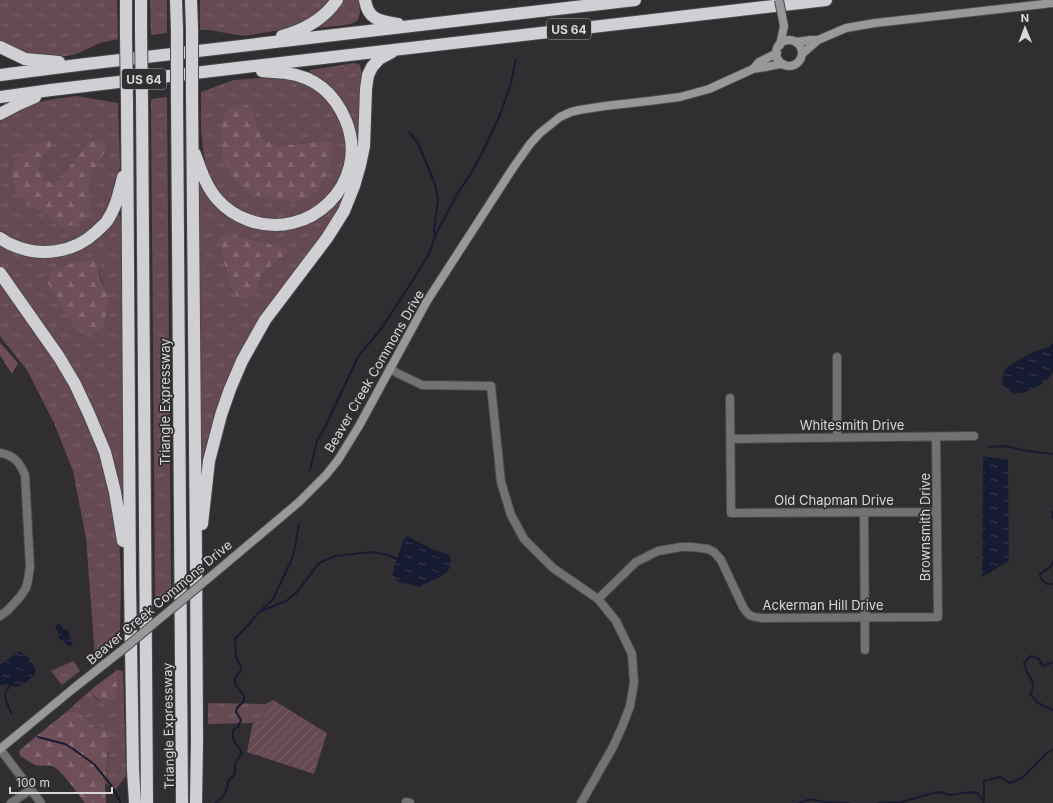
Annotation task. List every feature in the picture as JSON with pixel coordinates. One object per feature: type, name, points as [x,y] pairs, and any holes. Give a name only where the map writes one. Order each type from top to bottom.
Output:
[{"type":"highway","points":[[126,0],[130,584],[133,770],[135,803]]},
{"type":"highway","name":"Triangle Expressway","points":[[141,0],[147,803]]},
{"type":"highway","name":"Triangle Expressway","points":[[176,0],[182,803]]},
{"type":"highway","points":[[191,0],[196,558],[196,803]]},
{"type":"highway","points":[[250,44],[292,33],[316,21],[324,15],[337,0]]},
{"type":"highway","points":[[365,0],[369,13],[375,19],[411,26]]},
{"type":"highway","name":"US 64","points":[[0,75],[250,44],[635,0]]},
{"type":"highway","name":"US 64","points":[[0,97],[826,0]]},
{"type":"highway","points":[[0,47],[25,59],[86,64]]},
{"type":"highway","points":[[196,558],[209,461],[221,415],[230,389],[242,361],[265,320],[327,238],[344,211],[354,186],[364,146],[366,89],[368,75],[372,67],[379,59],[396,50]]},
{"type":"highway","points":[[192,147],[204,177],[218,201],[231,212],[255,223],[280,225],[309,217],[322,210],[334,198],[342,185],[349,168],[352,153],[351,138],[342,110],[331,95],[317,84],[300,76],[286,73],[237,68]]},
{"type":"highway","points":[[0,114],[51,90]]},
{"type":"highway","points":[[0,238],[10,244],[30,251],[47,252],[75,246],[89,238],[106,222],[112,212],[120,190],[127,160]]},
{"type":"highway","points":[[0,273],[60,357],[89,414],[104,452],[115,492],[130,584]]},
{"type":"street","points":[[779,0],[784,26],[778,59],[783,64],[790,66],[796,64],[800,60],[802,54],[801,47],[794,42],[784,26]]},
{"type":"street","points":[[802,54],[818,40],[846,28],[866,24],[1053,3]]},
{"type":"street","points":[[779,49],[786,41],[794,42],[818,40]]},
{"type":"street","name":"Beaver Creek Commons Drive","points":[[753,69],[759,62],[779,49]]},
{"type":"street","name":"Beaver Creek Commons Drive","points":[[0,749],[210,577],[299,502],[326,475],[350,442],[427,301],[513,168],[540,133],[560,117],[571,112],[587,108],[680,97],[709,88],[753,69],[783,64]]},
{"type":"street","points":[[837,357],[837,437]]},
{"type":"street","points":[[390,368],[422,385],[491,386],[501,482],[511,515],[524,539],[553,568],[598,599],[616,621],[632,654],[634,683],[630,706],[613,747],[581,803]]},
{"type":"street","points":[[730,398],[731,439]]},
{"type":"street","name":"Whitesmith Drive","points":[[731,439],[974,436]]},
{"type":"street","name":"Brownsmith Drive","points":[[936,437],[938,617]]},
{"type":"street","name":"Old Chapman Drive","points":[[731,439],[731,514],[937,512]]},
{"type":"street","points":[[0,453],[15,458],[22,467],[25,475],[30,568],[26,588],[7,611],[0,616]]},
{"type":"street","points":[[864,512],[865,650]]},
{"type":"street","name":"Ackerman Hill Drive","points":[[598,599],[636,562],[658,551],[692,547],[708,549],[714,552],[721,560],[746,613],[751,617],[938,617]]},
{"type":"street","points":[[0,749],[41,803]]},
{"type":"street","points":[[11,803],[30,790]]},
{"type":"green space","points":[[0,0],[117,0],[118,39],[100,43],[76,54],[67,56],[48,57],[29,55],[0,44]]},
{"type":"green space","points":[[150,0],[167,0],[167,33],[151,35]]},
{"type":"green space","points":[[200,0],[333,0],[320,15],[287,29],[243,36],[209,30],[200,30]]},
{"type":"green space","points":[[343,0],[359,0],[360,13],[358,20],[351,24],[319,28],[319,25],[335,11]]},
{"type":"green space","points":[[355,63],[360,65],[362,90],[360,143],[356,152],[356,142],[310,73],[310,70]]},
{"type":"green space","points":[[277,77],[299,79],[324,94],[344,123],[348,157],[337,186],[315,209],[286,220],[255,219],[231,207],[214,187],[207,169],[203,151],[201,128],[201,92],[234,80]],"holes":[[[252,107],[262,139],[281,146],[324,141],[223,158]]]},
{"type":"green space","points":[[77,96],[118,103],[120,165],[117,188],[109,210],[98,226],[66,246],[29,247],[0,233],[0,118],[26,105]],"holes":[[[87,143],[107,149],[94,170],[89,188],[91,201],[61,227],[45,214],[31,208],[32,146],[49,150],[41,160],[39,172],[45,180],[54,183],[66,171]]]},
{"type":"green space","points":[[167,97],[171,597],[155,597],[151,99]]},
{"type":"green space","points":[[237,104],[252,107],[262,139],[281,146],[324,141],[332,144],[330,168],[316,192],[296,202],[269,199],[247,192],[232,176],[223,158],[221,126],[227,109]]},
{"type":"green space","points":[[49,140],[52,142],[49,150],[41,160],[39,172],[45,180],[54,183],[66,171],[87,143],[103,140],[107,149],[94,170],[89,188],[91,201],[89,216],[75,225],[61,227],[45,214],[31,208],[16,191],[11,173],[17,159],[32,146]]},
{"type":"green space","points":[[197,179],[200,179],[215,202],[288,228],[343,191],[347,193],[334,219],[270,307],[206,460],[201,461]],"holes":[[[228,234],[279,247],[287,254],[272,265],[237,297],[231,288],[218,241],[220,235]]]},
{"type":"green space","points":[[116,215],[120,215],[124,243],[125,508],[122,508],[107,448],[11,282],[0,266],[0,243],[59,255]],"holes":[[[74,262],[99,264],[102,281],[110,296],[47,282],[50,274]]]},
{"type":"green space","points":[[228,234],[287,249],[287,254],[272,265],[260,277],[256,291],[248,298],[237,297],[231,288],[218,241],[220,235]]},
{"type":"green space","points":[[91,260],[99,264],[100,277],[110,296],[103,327],[90,335],[78,332],[47,282],[50,273],[74,262]]},
{"type":"green space","points":[[0,283],[24,314],[70,384],[103,462],[119,538],[121,575],[120,636],[95,657],[86,538],[73,471],[54,423],[27,370],[0,336]]},
{"type":"green space","points":[[0,343],[18,363],[12,374],[0,355]]},
{"type":"green space","points":[[73,661],[80,671],[62,685],[51,671]]},
{"type":"green space","points":[[117,670],[117,697],[115,700],[101,700],[96,698],[91,692],[92,689]]},
{"type":"green space","points":[[118,670],[123,671],[126,776],[116,789],[105,783],[109,752],[102,728],[94,727],[72,711],[65,713],[92,689],[91,692],[96,699],[99,700],[117,697]]},
{"type":"green space","points":[[273,700],[327,733],[314,774],[247,752],[253,722],[263,719],[266,704]]},
{"type":"green space","points":[[208,703],[266,704],[263,719],[250,723],[208,724]]},
{"type":"green space","points":[[72,711],[78,713],[94,727],[102,728],[108,731],[110,738],[105,783],[106,803],[85,803],[57,769],[52,766],[35,765],[20,756],[19,752],[21,749],[65,713]]},
{"type":"water","points":[[1053,343],[1053,372],[1046,381],[1039,386],[1022,393],[1014,393],[1007,390],[1002,384],[1003,372],[1008,366],[1033,352],[1049,347]]},
{"type":"water","points":[[983,456],[1008,460],[1009,561],[982,577]]},
{"type":"water","points":[[407,536],[430,548],[449,555],[451,562],[450,568],[447,572],[420,587],[398,582],[392,574],[403,541]]},
{"type":"water","points":[[57,624],[60,624],[64,630],[66,629],[69,631],[70,635],[68,636],[72,640],[72,645],[70,646],[63,640],[60,640],[59,634],[55,627]]},
{"type":"water","points":[[19,651],[29,658],[36,670],[34,676],[21,686],[14,687],[7,684],[0,685],[0,665]]},
{"type":"waterway","points":[[310,470],[317,441],[359,355],[381,329],[413,280],[430,252],[435,236],[457,194],[470,175],[482,153],[500,115],[511,83],[516,59]]},
{"type":"waterway","points":[[409,132],[418,143],[435,184],[438,200],[434,230],[435,235]]},
{"type":"waterway","points":[[989,447],[1005,446],[1053,454]]},
{"type":"waterway","points":[[1053,511],[1053,518]]},
{"type":"waterway","points":[[215,803],[223,797],[227,789],[228,781],[235,774],[235,763],[242,753],[233,739],[233,730],[238,727],[241,720],[236,712],[237,708],[244,701],[244,695],[235,683],[236,678],[241,671],[241,667],[236,657],[235,639],[273,599],[291,561],[295,548],[299,523]]},
{"type":"waterway","points":[[261,611],[286,601],[297,592],[319,563],[335,556],[372,552],[398,559]]},
{"type":"waterway","points":[[1053,562],[1050,567],[1040,574],[1041,579],[1047,584],[1053,584]]},
{"type":"waterway","points":[[1053,662],[1042,666],[1039,659],[1031,656],[1024,663],[1033,683],[1030,694],[1038,703],[1053,710]]},
{"type":"waterway","points":[[11,684],[5,693],[6,701],[11,713]]},
{"type":"waterway","points":[[38,737],[65,744],[94,764],[111,785],[120,803]]},
{"type":"waterway","points":[[984,802],[984,781],[1000,777],[1010,783],[1023,777],[1053,749]]},
{"type":"waterway","points":[[878,803],[901,802],[941,792],[949,795],[972,792],[978,794],[984,802]]},
{"type":"waterway","points":[[799,803],[808,800],[849,803]]}]
